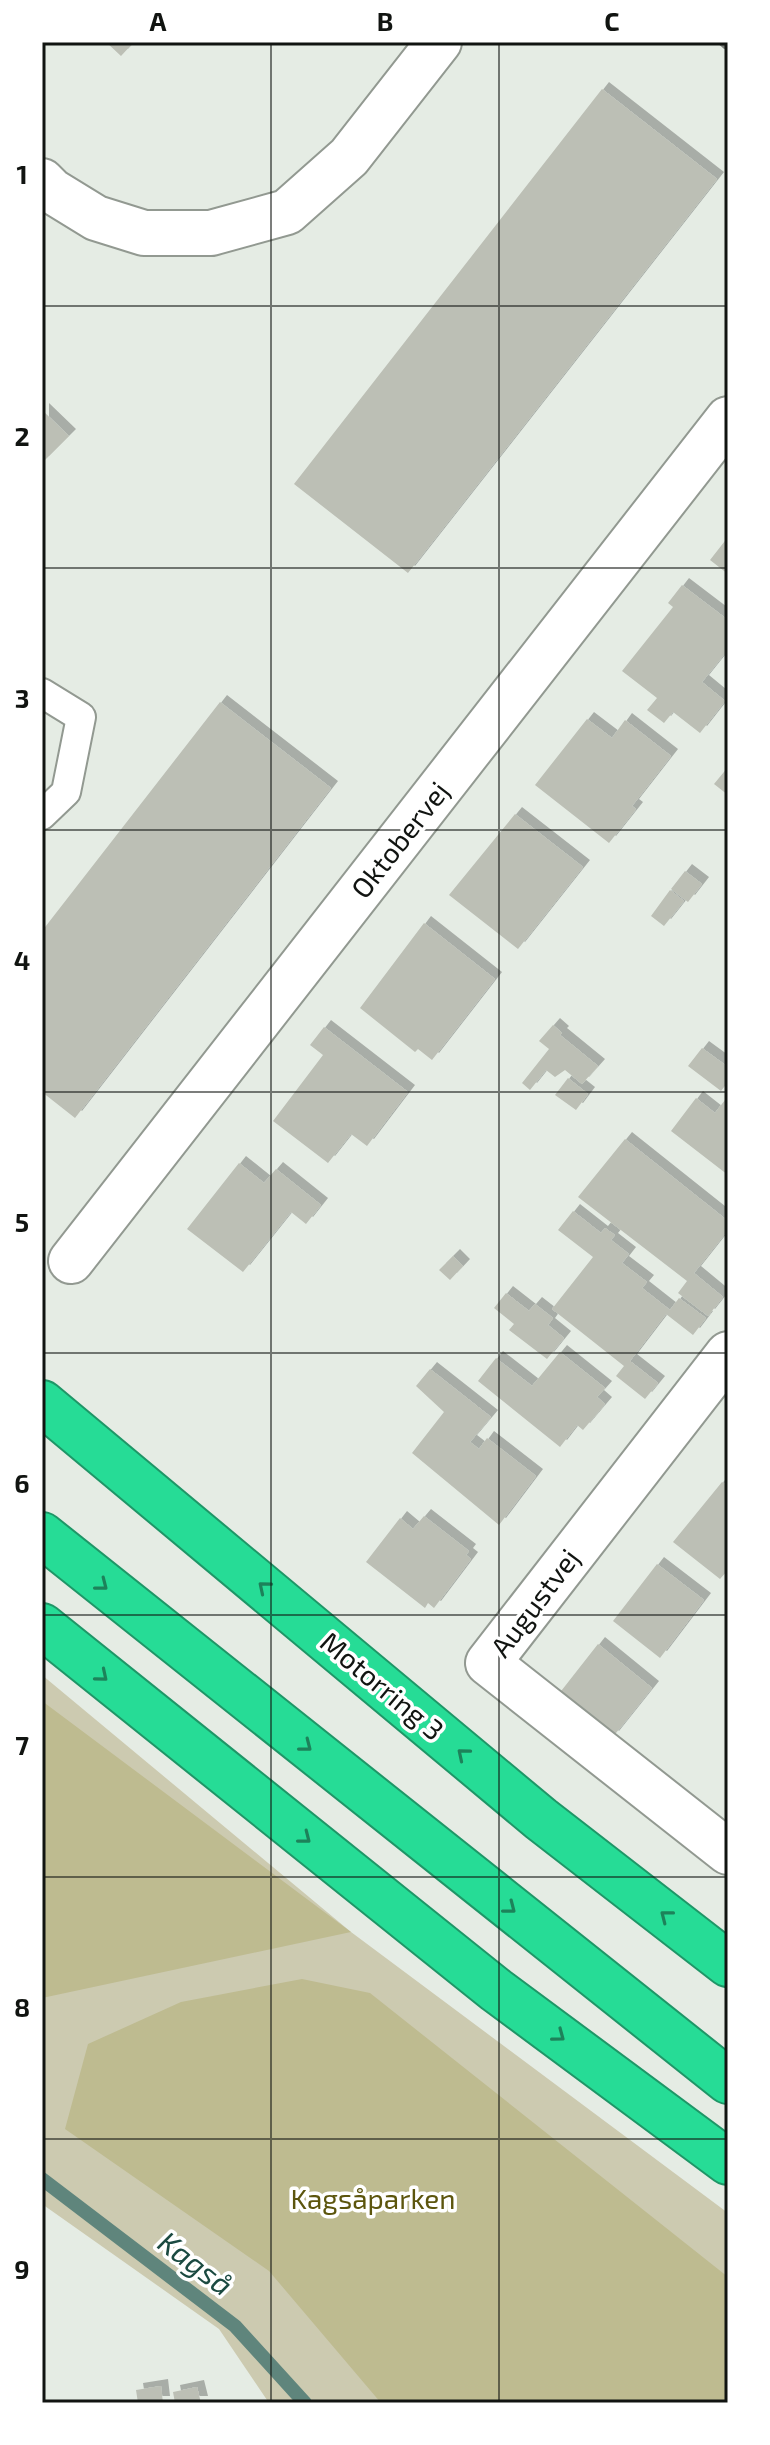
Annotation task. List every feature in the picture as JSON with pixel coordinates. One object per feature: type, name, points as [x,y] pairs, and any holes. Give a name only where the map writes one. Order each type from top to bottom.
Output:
[{"type":"highway","name":"Motorring 3","points":[[42,1403],[541,1819],[728,1964]]},
{"type":"highway","points":[[42,1535],[728,2081]]},
{"type":"highway","points":[[42,1626],[496,1990],[728,2162]]},
{"type":"street","points":[[42,181],[52,191],[96,218],[144,233],[211,233],[287,212],[349,157],[433,44]]},
{"type":"street","name":"Oktobervej","points":[[71,1261],[728,419]]},
{"type":"street","name":"Augustvej","points":[[721,1846],[488,1663],[728,1354]]},
{"type":"lane","points":[[42,693],[81,717],[66,792],[42,815]]},
{"type":"path","points":[[720,42],[728,49]]},
{"type":"green space","name":"Kagsåparken","points":[[42,1675],[351,1932],[728,2213],[728,2403],[269,2403],[219,2329],[42,2204]]},
{"type":"green space","points":[[42,1701],[351,1932],[42,1998]]},
{"type":"green space","points":[[302,1979],[370,1993],[728,2277],[728,2403],[381,2403],[269,2271],[65,2129],[88,2044],[181,2002]]},
{"type":"building","points":[[106,42],[134,42],[121,56]]},
{"type":"building","points":[[602,89],[717,179],[408,573],[294,484]]},
{"type":"building","points":[[42,410],[69,436],[42,463]]},
{"type":"building","points":[[728,537],[728,574],[710,560]]},
{"type":"building","points":[[682,585],[728,620],[728,653],[702,682],[725,701],[700,733],[673,712],[664,723],[647,710],[657,698],[622,671],[673,607],[668,603]]},
{"type":"building","points":[[220,702],[331,788],[75,1118],[42,1092],[42,931]]},
{"type":"building","points":[[587,719],[612,738],[625,720],[671,756],[632,806],[636,809],[609,843],[535,785]]},
{"type":"building","points":[[728,767],[728,795],[714,784]]},
{"type":"building","points":[[515,814],[583,867],[518,949],[449,895]]},
{"type":"building","points":[[685,871],[702,884],[688,902],[671,889]]},
{"type":"building","points":[[670,890],[684,901],[664,926],[651,916]]},
{"type":"building","points":[[424,923],[495,979],[432,1060],[418,1049],[415,1052],[360,1008]]},
{"type":"building","points":[[553,1025],[562,1033],[560,1035],[598,1066],[582,1084],[565,1070],[555,1077],[546,1070],[530,1090],[522,1083],[549,1049],[539,1041]]},
{"type":"building","points":[[324,1027],[408,1092],[367,1146],[351,1134],[328,1163],[273,1121],[323,1055],[310,1045]]},
{"type":"building","points":[[702,1048],[728,1067],[728,1082],[721,1091],[688,1066]]},
{"type":"building","points":[[568,1078],[588,1094],[576,1110],[555,1095]]},
{"type":"building","points":[[728,1096],[728,1175],[671,1131],[696,1098],[715,1113]]},
{"type":"building","points":[[625,1139],[728,1221],[728,1230],[694,1273],[723,1297],[708,1316],[678,1293],[687,1281],[578,1197]]},
{"type":"building","points":[[239,1163],[264,1183],[276,1169],[321,1205],[306,1224],[291,1212],[243,1272],[187,1229]]},
{"type":"building","points":[[573,1211],[601,1233],[605,1228],[615,1235],[611,1240],[629,1254],[622,1263],[647,1282],[642,1288],[670,1310],[679,1298],[706,1318],[693,1335],[666,1314],[630,1361],[658,1383],[645,1399],[616,1376],[624,1366],[552,1309],[593,1257],[558,1230]]},
{"type":"building","points":[[453,1256],[463,1266],[450,1280],[439,1270]]},
{"type":"building","points":[[506,1293],[529,1311],[535,1304],[553,1318],[548,1325],[564,1338],[547,1359],[509,1330],[514,1324],[494,1308]]},
{"type":"building","points":[[560,1352],[605,1388],[597,1397],[605,1404],[583,1430],[577,1425],[560,1447],[478,1381],[496,1358],[532,1386]]},
{"type":"building","points":[[430,1369],[491,1417],[470,1442],[479,1449],[487,1438],[536,1476],[499,1525],[412,1453],[444,1412],[416,1386]]},
{"type":"building","points":[[722,1482],[728,1486],[728,1570],[720,1579],[673,1542]]},
{"type":"building","points":[[424,1516],[469,1551],[466,1555],[471,1559],[434,1608],[428,1603],[425,1608],[366,1562],[400,1518],[413,1529]]},
{"type":"building","points":[[657,1564],[704,1600],[660,1658],[613,1621]]},
{"type":"building","points":[[598,1644],[652,1688],[612,1738],[558,1695]]},
{"type":"building","points":[[161,2386],[163,2403],[138,2403],[136,2390]]},
{"type":"building","points":[[197,2387],[201,2403],[175,2403],[173,2392]]},
{"type":"waterway","name":"Kagså","points":[[42,2179],[235,2326],[305,2403]]}]
